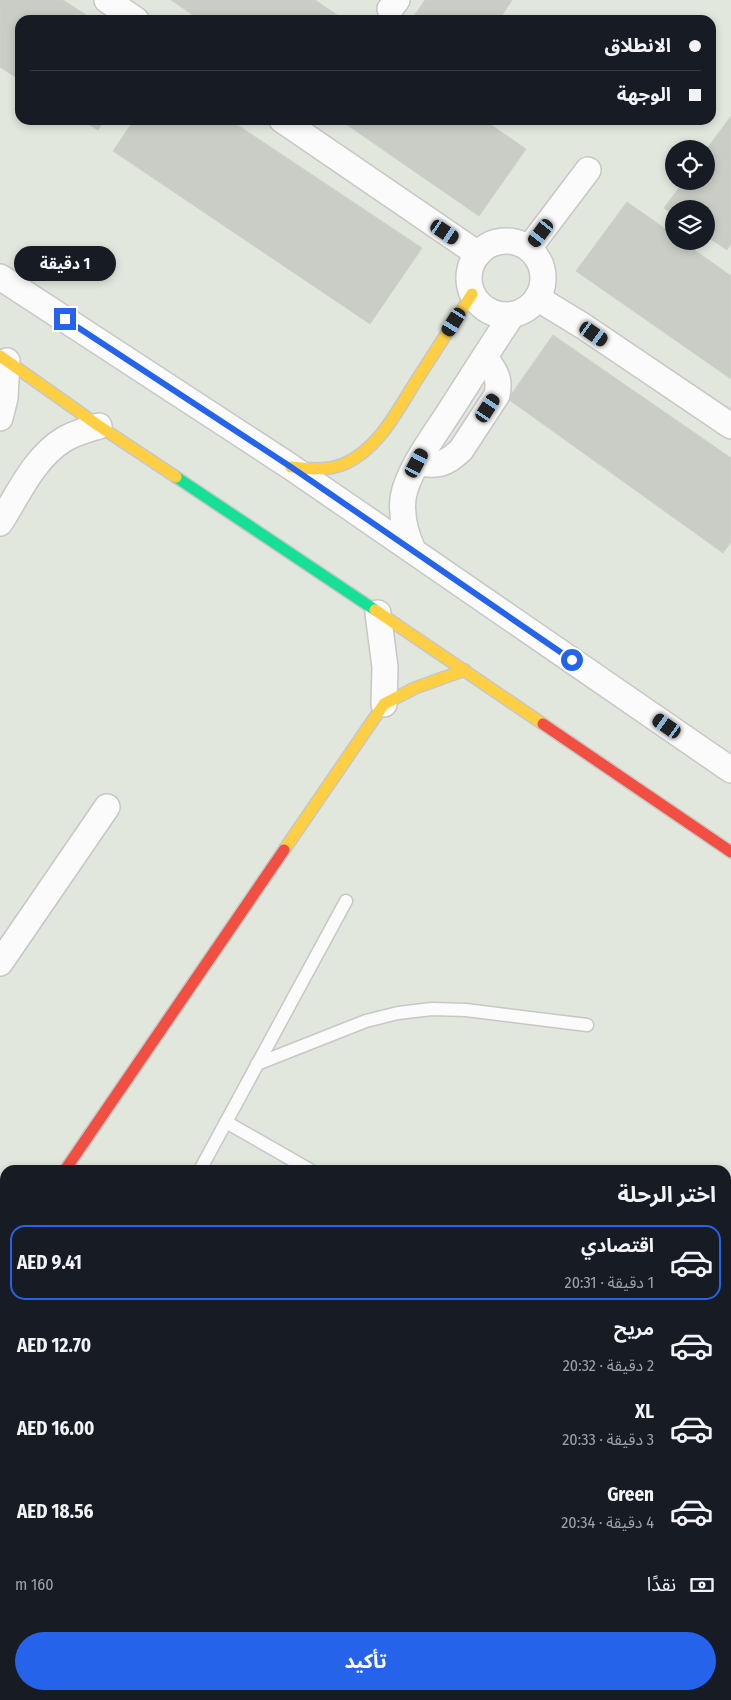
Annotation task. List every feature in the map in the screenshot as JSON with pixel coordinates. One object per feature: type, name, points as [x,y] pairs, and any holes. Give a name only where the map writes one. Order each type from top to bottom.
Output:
[{"type":"street","points":[[107,0],[129,15]]},
{"type":"street","points":[[289,125],[478,254]]},
{"type":"street","points":[[529,248],[588,170]]},
{"type":"street","points":[[502,241],[516,242],[529,248],[538,259],[543,272],[542,286],[537,298],[526,309],[512,315],[496,314],[482,306],[472,294],[469,280],[471,266],[478,254],[489,245],[502,241]]},
{"type":"street","points":[[0,277],[291,467],[731,770]]},
{"type":"street","points":[[291,467],[310,470],[330,468],[349,461],[366,450],[387,426],[472,294]]},
{"type":"street","points":[[537,298],[583,326],[731,426]]},
{"type":"street","points":[[413,550],[405,533],[402,515],[403,496],[409,479],[417,463],[512,315]]},
{"type":"street","points":[[0,418],[5,398],[4,358]]},
{"type":"street","points":[[4,358],[99,426],[465,670],[731,852]]},
{"type":"street","points":[[0,523],[34,468],[47,453],[62,440],[80,431],[99,426]]},
{"type":"street","points":[[378,613],[385,668],[384,704]]},
{"type":"street","points":[[68,1165],[384,704],[415,688],[465,670]]},
{"type":"street","points":[[0,964],[107,807]]},
{"type":"lane","points":[[203,1165],[346,901]]},
{"type":"lane","points":[[257,1064],[366,1021],[407,1012],[432,1009],[466,1010],[587,1025]]},
{"type":"lane","points":[[226,1122],[301,1165]]},
{"type":"building","points":[[0,0],[63,0],[86,15],[15,15],[15,77],[0,67]]},
{"type":"building","points":[[171,0],[315,0],[337,15],[193,15]]},
{"type":"building","points":[[425,0],[512,0],[502,15],[415,15]]},
{"type":"building","points":[[731,116],[731,244],[727,250],[715,242],[715,200],[670,200],[677,190],[715,190],[715,140],[713,140]]},
{"type":"building","points":[[90,125],[101,125],[98,130]]},
{"type":"building","points":[[131,125],[238,125],[422,248],[370,324],[113,151]]},
{"type":"building","points":[[347,125],[491,125],[526,149],[479,216]]},
{"type":"building","points":[[627,202],[665,229],[665,250],[695,250],[731,276],[731,379],[576,271]]},
{"type":"building","points":[[553,335],[731,458],[731,542],[723,553],[508,399]]},
{"type":"traffic: fast","points":[[176,477],[375,610]]},
{"type":"traffic: slow","points":[[291,467],[331,468],[357,457],[368,448],[387,427],[472,294]]},
{"type":"traffic: slow","points":[[0,356],[99,426],[176,477]]},
{"type":"traffic: slow","points":[[375,610],[543,724]]},
{"type":"traffic: slow","points":[[284,850],[384,704],[415,688],[465,670]]},
{"type":"traffic: jam","points":[[543,724],[731,852]]},
{"type":"traffic: jam","points":[[68,1165],[284,850]]},
{"type":"route","points":[[65,319],[291,467],[572,660]]}]
